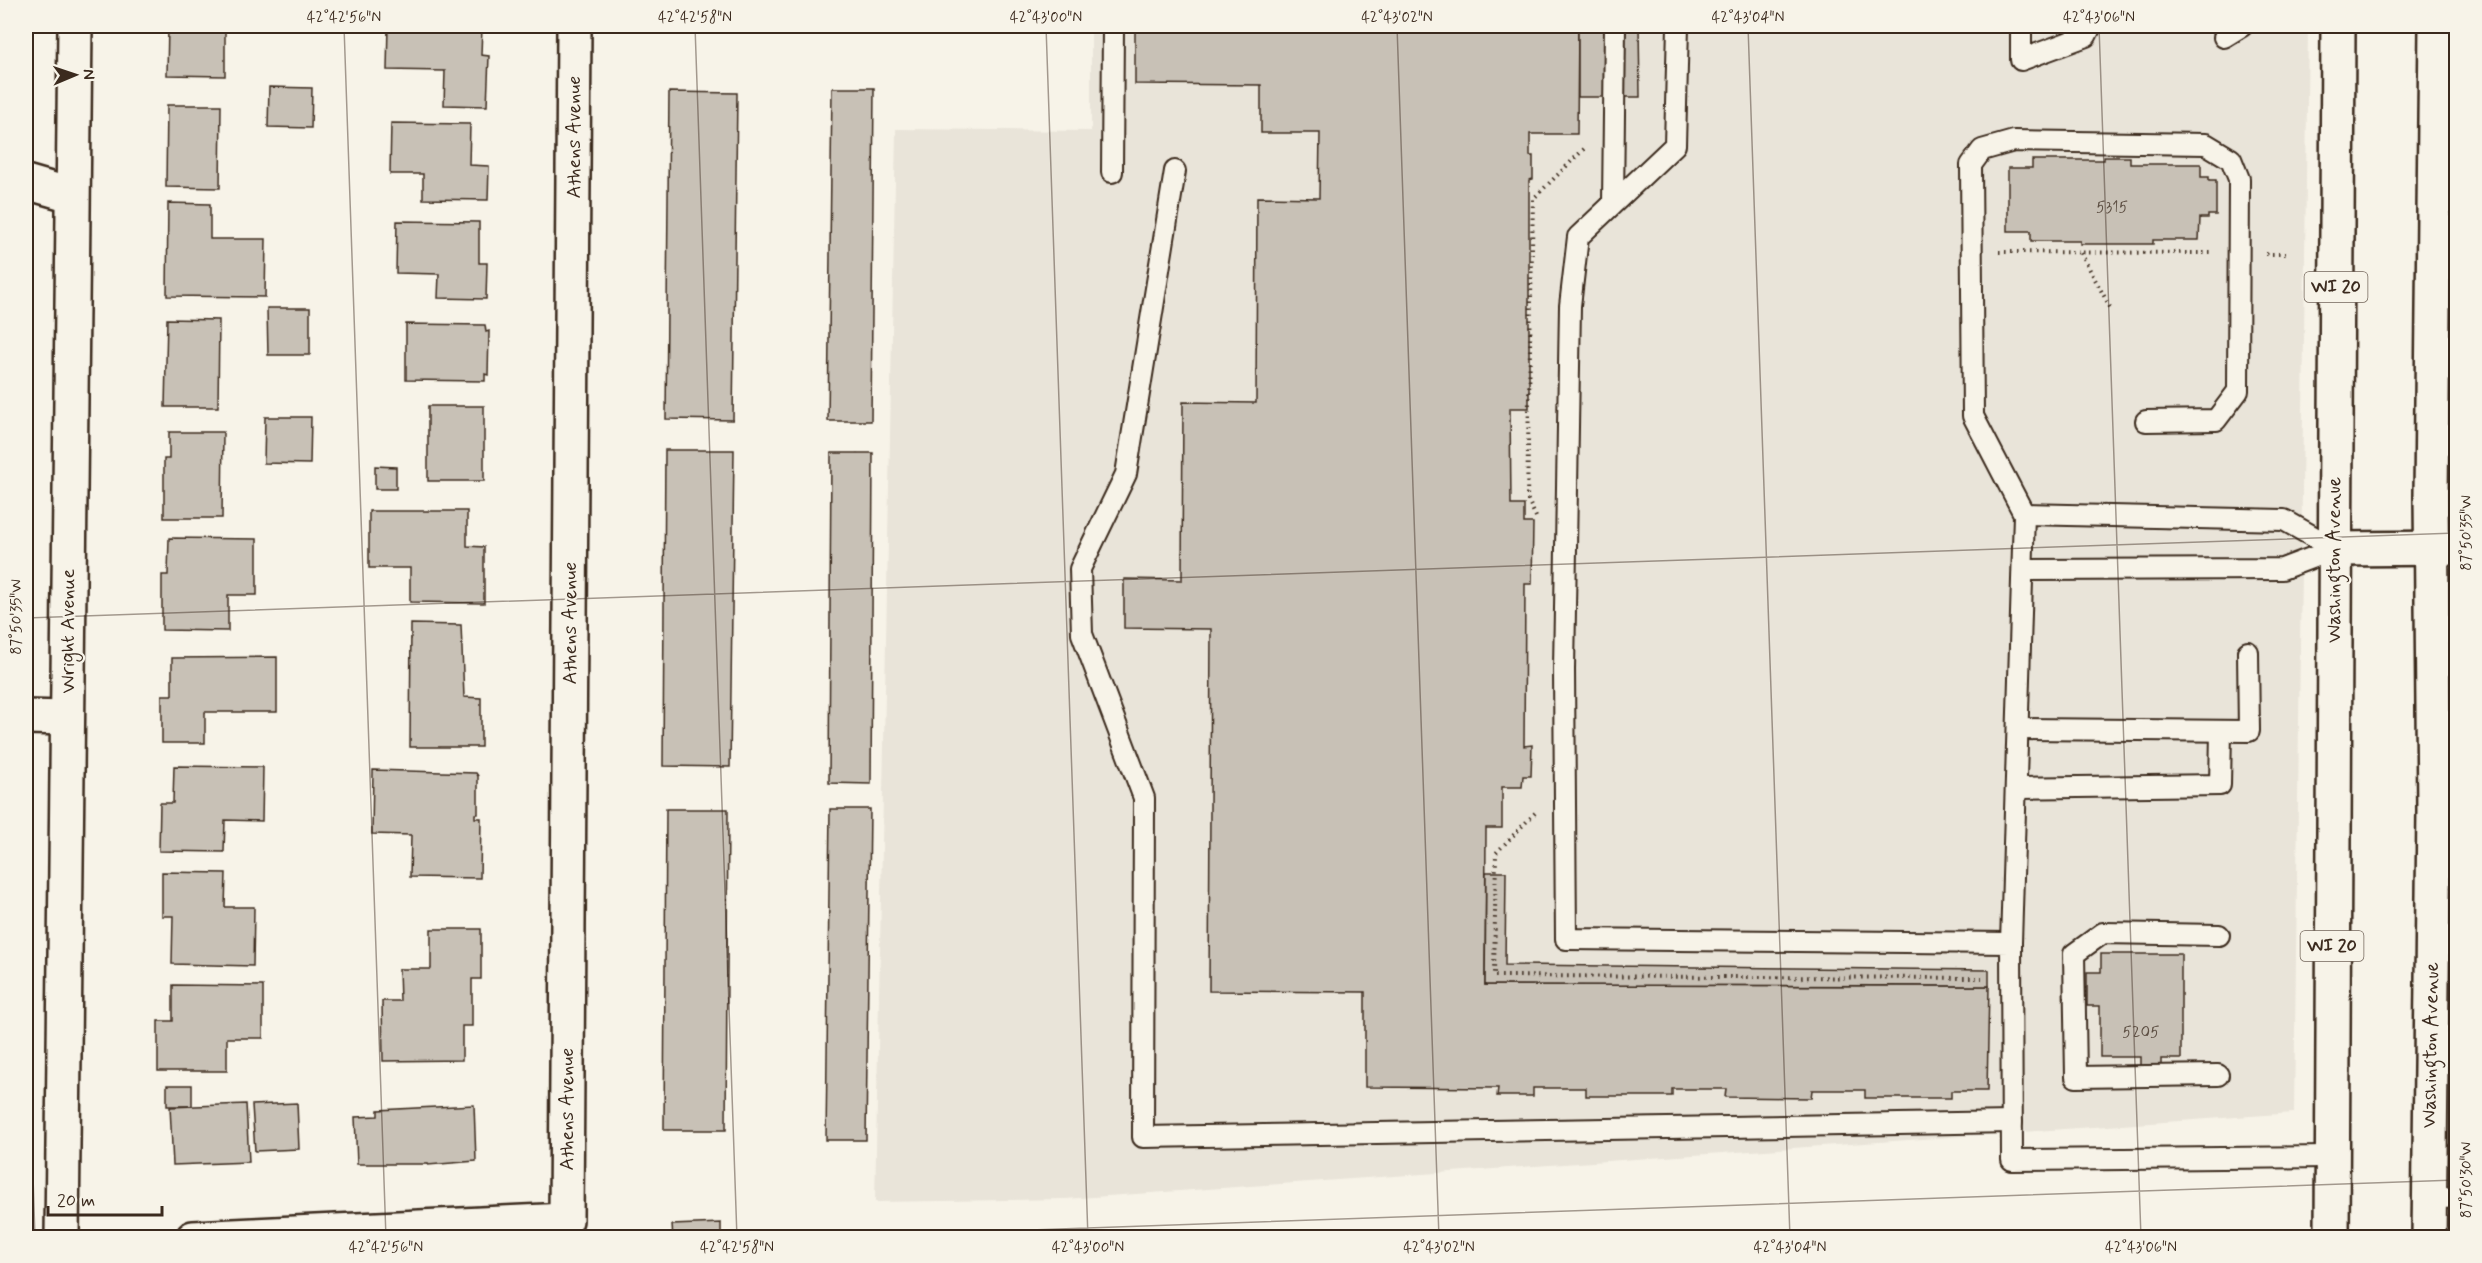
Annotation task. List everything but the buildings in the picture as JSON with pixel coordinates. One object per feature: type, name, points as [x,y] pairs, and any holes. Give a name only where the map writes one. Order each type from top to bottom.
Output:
[{"type":"street","name":"Wright Avenue","points":[[62,1238],[71,195],[75,26]]},
{"type":"street","name":"Athens Avenue","points":[[194,1238],[566,1220],[574,26]]},
{"type":"street","name":"Washington Avenue","points":[[2332,1238],[2338,26]]},
{"type":"street","name":"Washington Avenue","points":[[2429,1238],[2443,1198],[2445,865],[2446,164],[2436,26]]},
{"type":"street","points":[[26,182],[71,195]]},
{"type":"street","points":[[2335,549],[2444,549]]},
{"type":"street","points":[[26,717],[67,718]]},
{"type":"lane","points":[[1112,172],[1113,26]]},
{"type":"lane","points":[[1612,203],[1615,26]]},
{"type":"lane","points":[[1678,26],[1675,145],[1578,237],[1570,306],[1564,669],[1566,939],[2011,942]]},
{"type":"lane","points":[[2021,26],[2021,60],[2086,36],[2091,26]]},
{"type":"lane","points":[[2224,37],[2242,26]]},
{"type":"lane","points":[[2146,421],[2216,420],[2238,391],[2239,179],[2231,159],[2206,144],[2014,141],[1982,150],[1971,165],[1972,416],[2024,514],[2011,942],[2012,1160],[2331,1157]]},
{"type":"lane","points":[[1175,171],[1126,474],[1080,569],[1082,633],[1144,798],[1143,1137],[2012,1122]]},
{"type":"lane","points":[[2024,514],[2284,520],[2335,549]]},
{"type":"lane","points":[[2023,570],[2282,569],[2335,549]]},
{"type":"lane","points":[[2018,729],[2249,731],[2248,652]]},
{"type":"lane","points":[[2016,788],[2220,785],[2221,731]]},
{"type":"lane","points":[[2218,1075],[2076,1077],[2074,954],[2103,933],[2219,935]]},
{"type":"path","points":[[1536,518],[1527,498],[1533,199],[1585,149],[1585,138]]},
{"type":"path","points":[[2134,245],[2136,253]]},
{"type":"path","points":[[1971,253],[2218,253]]},
{"type":"path","points":[[2080,253],[2111,309]]},
{"type":"path","points":[[2262,254],[2286,254]]},
{"type":"path","points":[[1538,811],[1496,853],[1494,976],[1983,978]]},
{"type":"shaded area","points":[[1091,26],[2308,26],[2294,1113],[1065,1199],[875,1202],[896,129],[1091,131]]}]
